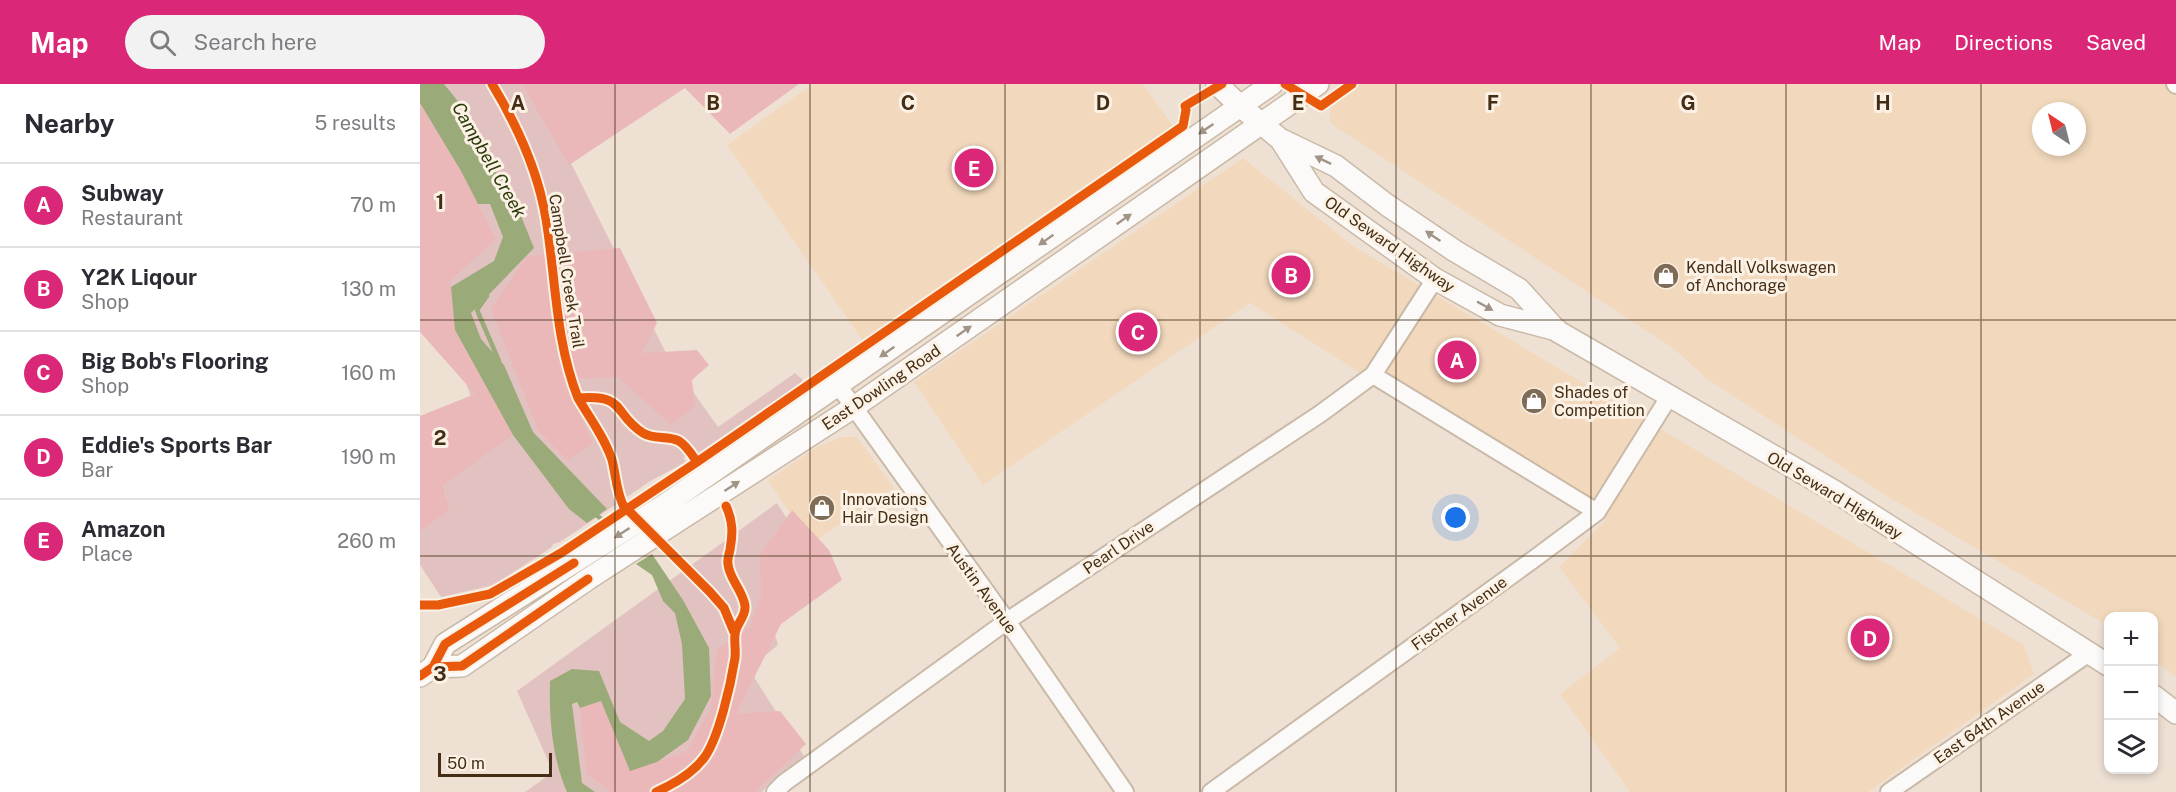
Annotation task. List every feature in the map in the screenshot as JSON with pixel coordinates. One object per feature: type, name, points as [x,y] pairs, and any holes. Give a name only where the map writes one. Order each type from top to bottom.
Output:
[{"type":"main road","name":"Old Seward Highway","points":[[1217,84],[1280,139],[1336,166],[1455,251],[1519,289],[1557,330]]},
{"type":"main road","name":"East Dowling Road","points":[[676,509],[838,385],[1272,84]]},
{"type":"main road","name":"East Dowling Road","points":[[426,672],[445,644],[581,571],[676,509],[854,407],[1318,84]]},
{"type":"main road","name":"Old Seward Highway","points":[[1280,139],[1314,192],[1435,279],[1500,315],[1557,330],[1834,491],[2104,662]]},
{"type":"main road","points":[[2158,699],[2176,713]]},
{"type":"street","name":"Pearl Drive","points":[[775,792],[784,783],[1007,621],[1320,414],[1373,375],[1435,279]]},
{"type":"street","points":[[1373,375],[1596,512]]},
{"type":"street","name":"Austin Avenue","points":[[838,385],[1007,621],[1125,792]]},
{"type":"street","name":"Fischer Avenue","points":[[1211,792],[1596,512],[1669,397]]},
{"type":"street","name":"East 64th Avenue","points":[[1889,792],[2089,652]]},
{"type":"shaded area","points":[[420,84],[523,84],[573,167],[667,355],[718,427],[795,373],[802,379],[803,384],[701,455],[693,452],[683,458],[686,462],[652,480],[494,585],[441,597],[420,565],[420,532],[450,510],[443,485],[480,420],[460,368],[420,300]]},
{"type":"shaded area","points":[[420,84],[444,84],[461,105],[455,119],[490,168],[506,179],[534,248],[471,313],[481,339],[504,365],[533,432],[607,509],[587,523],[569,509],[513,435],[455,330],[451,287],[494,261],[503,237],[490,204],[478,204],[420,103]]},
{"type":"shaded area","points":[[522,84],[799,84],[730,134],[685,88],[569,165]]},
{"type":"shaded area","points":[[812,84],[1143,84],[1173,126],[863,341],[727,145]]},
{"type":"shaded area","points":[[1360,84],[2176,84],[2176,677],[2158,663],[2158,612],[2104,612],[2104,624],[1885,495],[1707,379],[1674,349],[1330,123],[1330,105]]},
{"type":"shaded area","points":[[420,103],[461,171],[496,239],[450,281],[455,331],[513,435],[443,485],[450,510],[420,532],[420,416],[475,394],[420,332]]},
{"type":"shaded area","points":[[1243,158],[1353,246],[2024,645],[2034,674],[1868,792],[1630,792],[1560,694],[1620,648],[1559,567],[1606,520],[1394,394],[1250,303],[983,485],[914,382]]},
{"type":"shaded area","points":[[620,248],[657,323],[642,353],[697,350],[709,365],[692,380],[695,406],[671,425],[618,377],[564,379],[593,443],[568,461],[538,430],[491,309],[527,256]]},
{"type":"shaded area","points":[[841,437],[857,437],[894,488],[810,544],[768,480],[817,447]]},
{"type":"shaded area","points":[[777,503],[828,583],[771,621],[778,645],[749,669],[804,756],[762,792],[525,792],[553,772],[517,691]]},
{"type":"shaded area","points":[[792,510],[829,550],[842,580],[781,624],[736,714],[780,711],[806,744],[755,792],[611,792],[587,774],[580,708],[601,701],[631,770],[686,752],[711,708],[717,649],[750,627],[761,595],[760,555]]},
{"type":"shaded area","points":[[652,554],[683,600],[709,648],[711,696],[688,740],[657,762],[630,771],[601,701],[580,708],[577,702],[572,704],[582,783],[595,792],[567,792],[552,738],[550,681],[572,669],[599,671],[620,722],[649,741],[663,731],[685,699],[682,644],[675,613],[663,601],[652,575],[636,564]]},
{"type":"waterway","name":"Campbell Creek","points":[[487,296],[477,310],[499,361]]},
{"type":"waterway","name":"Campbell Creek","points":[[594,513],[613,529]]},
{"type":"cycle path","name":"Campbell Creek Trail","points":[[492,84],[518,132],[538,183],[546,219],[560,332],[570,376],[578,398],[604,399],[612,402],[633,426],[652,436],[679,441],[697,462]]},
{"type":"cycle path","points":[[420,605],[438,605],[490,594],[561,553],[697,462],[1183,126],[1185,106],[1222,84]]},
{"type":"cycle path","points":[[1285,84],[1321,106],[1352,84]]},
{"type":"cycle path","points":[[578,398],[609,452],[623,505],[724,608],[734,632]]},
{"type":"cycle path","points":[[656,792],[682,778],[704,758],[715,737],[727,695],[735,658],[735,631],[744,614],[745,606],[729,569],[732,527],[726,506]]},
{"type":"cycle path","points":[[420,676],[433,667],[445,644],[574,563]]},
{"type":"cycle path","points":[[433,667],[462,666],[588,579]]},
{"type":"place","name":"Amazon","points":[[974,168]]},
{"type":"place","name":"Y2K Liqour","points":[[1291,275]]},
{"type":"place","name":"Kendall Volkswagen of Anchorage","points":[[1666,276]]},
{"type":"place","name":"Big Bob's Flooring","points":[[1138,332]]},
{"type":"place","name":"Subway","points":[[1457,360]]},
{"type":"place","name":"Shades of Competition","points":[[1534,401]]},
{"type":"place","name":"Innovations Hair Design","points":[[822,508]]},
{"type":"place","name":"Eddie's Sports Bar","points":[[1870,638]]}]
